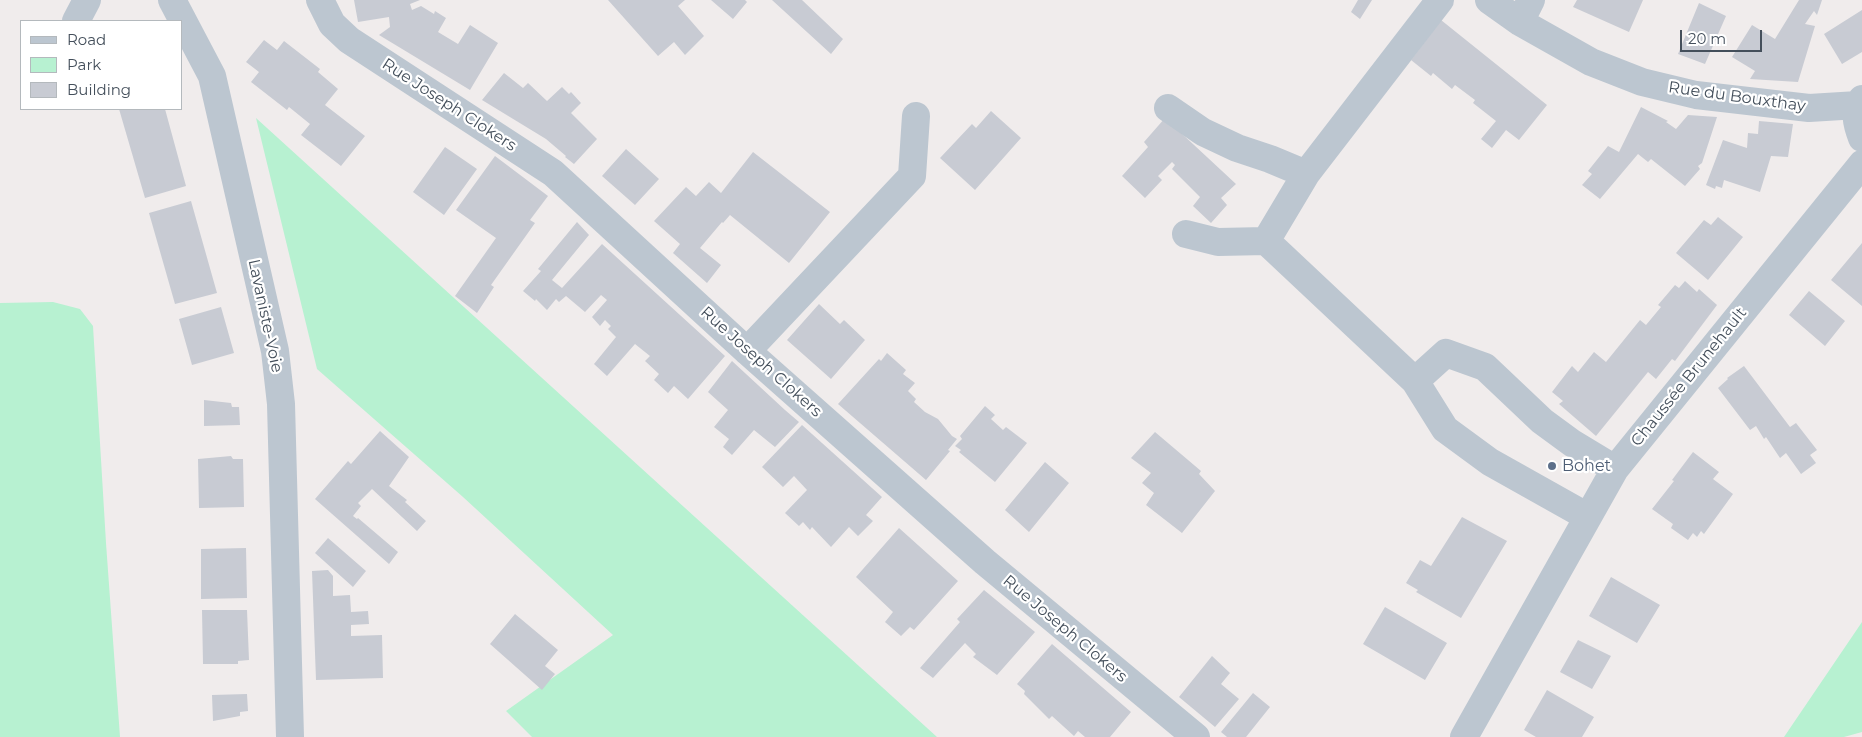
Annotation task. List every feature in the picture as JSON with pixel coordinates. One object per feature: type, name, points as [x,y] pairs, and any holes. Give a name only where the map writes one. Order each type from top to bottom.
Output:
[{"type":"street","points":[[77,20],[87,0]]},
{"type":"street","name":"Lavaniste-Voie","points":[[172,0],[212,76],[275,351],[281,404],[290,737]]},
{"type":"street","name":"Rue Joseph Clokers","points":[[320,0],[332,24],[349,40],[554,173],[747,350],[985,562],[1196,737]]},
{"type":"street","points":[[1266,240],[1306,174],[1440,0]]},
{"type":"street","name":"Rue du Bouxthay","points":[[1489,0],[1526,11],[1591,62],[1642,82],[1696,95],[1800,106],[1860,102]]},
{"type":"street","points":[[1860,102],[1856,120],[1862,138]]},
{"type":"street","points":[[1168,108],[1203,132],[1237,148],[1306,174]]},
{"type":"street","points":[[747,350],[912,176],[916,116]]},
{"type":"street","name":"Chaussée Brunehault","points":[[1464,737],[1614,469],[1862,164]]},
{"type":"street","points":[[1186,234],[1218,242],[1266,240],[1415,380],[1445,429],[1490,462],[1588,517]]},
{"type":"street","points":[[1415,380],[1446,353],[1485,367],[1542,421],[1572,444],[1614,469]]},
{"type":"green space","points":[[256,118],[937,737],[532,737],[506,711],[613,635],[463,497],[317,369]]},
{"type":"green space","points":[[53,302],[80,309],[93,326],[120,737],[0,737],[0,303]]},
{"type":"green space","points":[[1862,622],[1862,732],[1844,737],[1784,737]]},
{"type":"building","points":[[354,0],[420,0],[410,4],[412,10],[421,6],[434,14],[435,11],[446,18],[438,32],[458,44],[470,25],[498,43],[470,90],[379,35],[390,27],[389,17],[358,22]]},
{"type":"building","points":[[608,0],[685,0],[678,6],[704,36],[685,55],[674,42],[658,56]]},
{"type":"building","points":[[711,0],[745,0],[747,2],[733,19]]},
{"type":"building","points":[[772,0],[802,0],[843,39],[831,54]]},
{"type":"building","points":[[1358,0],[1372,0],[1360,19],[1351,12]]},
{"type":"building","points":[[1577,0],[1643,0],[1629,32],[1573,7]]},
{"type":"building","points":[[1799,0],[1822,0],[1817,15],[1814,11],[1805,24],[1815,26],[1798,82],[1750,79],[1755,71],[1732,57],[1752,25],[1775,39]]},
{"type":"building","points":[[1699,3],[1726,16],[1705,64],[1678,54]]},
{"type":"building","points":[[1862,10],[1862,52],[1842,64],[1824,34]]},
{"type":"building","points":[[1441,20],[1547,105],[1519,140],[1506,130],[1492,148],[1481,139],[1496,121],[1473,103],[1475,100],[1455,85],[1452,89],[1433,73],[1431,76],[1411,60]]},
{"type":"building","points":[[264,40],[277,50],[284,41],[320,69],[318,72],[338,89],[325,105],[365,136],[341,166],[301,135],[310,124],[289,107],[287,110],[251,82],[259,72],[246,62]]},
{"type":"building","points":[[504,73],[523,88],[528,83],[547,101],[562,87],[569,94],[571,92],[581,103],[571,113],[597,139],[574,164],[546,139],[482,100]]},
{"type":"building","points":[[1641,107],[1668,121],[1666,122],[1676,129],[1688,115],[1717,117],[1702,163],[1698,166],[1700,169],[1685,186],[1651,159],[1648,162],[1638,154],[1600,199],[1582,185],[1592,174],[1588,171],[1608,146],[1619,152]]},
{"type":"building","points":[[119,110],[165,110],[186,186],[145,198]]},
{"type":"building","points":[[991,111],[1021,138],[975,190],[940,158],[972,124],[976,128]]},
{"type":"building","points":[[1165,118],[1236,184],[1221,198],[1227,205],[1211,223],[1193,206],[1200,197],[1172,169],[1175,165],[1172,162],[1158,176],[1162,180],[1145,198],[1122,176],[1148,147],[1144,142]]},
{"type":"building","points":[[1759,121],[1793,124],[1788,157],[1771,156],[1760,192],[1724,180],[1722,188],[1716,186],[1715,189],[1706,185],[1723,140],[1747,148],[1748,133],[1758,134]]},
{"type":"building","points":[[445,147],[477,169],[444,215],[413,192]]},
{"type":"building","points":[[626,149],[659,179],[635,205],[602,176]]},
{"type":"building","points":[[753,152],[830,212],[789,263],[730,215],[700,248],[721,265],[707,283],[673,253],[680,244],[654,221],[686,187],[696,196],[709,182],[721,193]]},
{"type":"building","points":[[495,156],[548,196],[530,220],[535,223],[491,285],[494,287],[477,313],[455,296],[496,238],[456,210]]},
{"type":"building","points":[[191,201],[217,293],[175,304],[149,213]]},
{"type":"building","points":[[1718,217],[1743,237],[1708,280],[1676,253],[1704,220],[1711,225]]},
{"type":"building","points":[[577,222],[589,235],[552,280],[562,288],[602,244],[725,356],[688,399],[674,386],[668,393],[654,380],[659,374],[645,361],[650,356],[635,344],[607,376],[594,364],[616,337],[608,329],[611,326],[605,320],[600,326],[592,317],[607,300],[601,295],[585,312],[566,296],[559,302],[556,299],[547,310],[536,299],[535,301],[523,291],[541,271],[538,269]]},
{"type":"building","points":[[1862,243],[1862,306],[1831,280]]},
{"type":"building","points":[[1685,281],[1697,292],[1699,289],[1717,305],[1675,361],[1672,359],[1656,379],[1648,372],[1596,436],[1559,404],[1563,401],[1552,392],[1572,366],[1578,372],[1594,352],[1606,362],[1640,320],[1646,325],[1661,307],[1658,305],[1675,285],[1679,288]]},
{"type":"building","points":[[1809,291],[1845,321],[1825,346],[1789,315]]},
{"type":"building","points":[[819,304],[840,324],[844,320],[865,340],[831,379],[787,340]]},
{"type":"building","points":[[221,307],[234,353],[192,365],[179,319]]},
{"type":"building","points":[[887,353],[906,370],[903,374],[915,383],[908,391],[916,399],[914,402],[925,412],[938,419],[952,436],[957,439],[948,450],[950,451],[926,480],[838,404],[879,359],[881,361]]},
{"type":"building","points":[[732,361],[799,422],[775,447],[754,430],[732,455],[723,447],[729,439],[714,427],[728,410],[708,392]]},
{"type":"building","points":[[1744,366],[1790,427],[1796,423],[1817,450],[1810,455],[1816,463],[1801,474],[1786,453],[1780,458],[1756,426],[1750,430],[1718,388],[1727,378]]},
{"type":"building","points":[[204,400],[231,403],[232,407],[239,407],[240,425],[204,426]]},
{"type":"building","points":[[985,406],[995,415],[991,419],[1003,430],[1006,427],[1027,443],[995,482],[959,452],[961,450],[955,446],[962,439],[960,436]]},
{"type":"building","points":[[802,425],[882,497],[866,515],[873,521],[858,536],[849,527],[831,547],[812,527],[810,530],[803,522],[799,526],[785,513],[807,490],[794,476],[783,487],[762,467]]},
{"type":"building","points":[[380,431],[409,457],[389,486],[407,500],[405,502],[426,521],[417,531],[372,489],[358,503],[361,506],[353,516],[358,518],[398,552],[389,564],[315,499],[348,461],[351,464]]},
{"type":"building","points":[[1155,432],[1201,471],[1199,474],[1215,491],[1182,533],[1146,505],[1154,493],[1142,483],[1151,473],[1131,458]]},
{"type":"building","points":[[1693,452],[1719,472],[1713,479],[1733,494],[1704,534],[1701,531],[1697,537],[1693,533],[1688,540],[1671,528],[1673,524],[1652,509],[1674,481],[1672,480]]},
{"type":"building","points":[[231,456],[233,459],[243,459],[244,507],[199,508],[198,459]]},
{"type":"building","points":[[1045,462],[1069,483],[1029,532],[1005,510]]},
{"type":"building","points":[[1462,517],[1507,541],[1461,618],[1416,592],[1418,590],[1406,583],[1420,560],[1431,566]]},
{"type":"building","points":[[899,528],[958,581],[914,630],[910,627],[901,636],[885,622],[893,612],[856,577]]},
{"type":"building","points":[[328,538],[366,571],[353,587],[315,553]]},
{"type":"building","points":[[246,548],[247,598],[201,599],[201,549]]},
{"type":"building","points":[[328,570],[333,576],[333,596],[350,595],[351,612],[368,611],[369,624],[351,625],[351,636],[382,635],[383,678],[316,680],[312,571]]},
{"type":"building","points":[[1611,577],[1660,605],[1637,643],[1589,616]]},
{"type":"building","points":[[984,590],[1035,632],[997,675],[973,657],[976,654],[965,643],[933,678],[920,668],[960,622],[957,619]]},
{"type":"building","points":[[1385,607],[1447,643],[1425,680],[1363,644]]},
{"type":"building","points":[[202,610],[247,610],[249,660],[238,661],[238,664],[203,664]]},
{"type":"building","points":[[515,614],[558,650],[545,666],[555,674],[542,690],[490,644]]},
{"type":"building","points":[[1578,640],[1611,656],[1592,689],[1560,672]]},
{"type":"building","points":[[1052,644],[1131,712],[1110,737],[1085,737],[1078,731],[1074,736],[1052,716],[1049,719],[1024,694],[1025,691],[1017,684]]},
{"type":"building","points":[[1212,656],[1230,673],[1221,684],[1239,699],[1215,727],[1179,697]]},
{"type":"building","points":[[1547,690],[1594,717],[1582,737],[1536,737],[1524,730]]},
{"type":"building","points":[[1253,693],[1270,707],[1246,737],[1227,737],[1221,732]]},
{"type":"building","points":[[247,694],[248,711],[240,712],[240,716],[213,721],[212,695]]},
{"type":"place","name":"Bohet","points":[[1552,466]]}]
